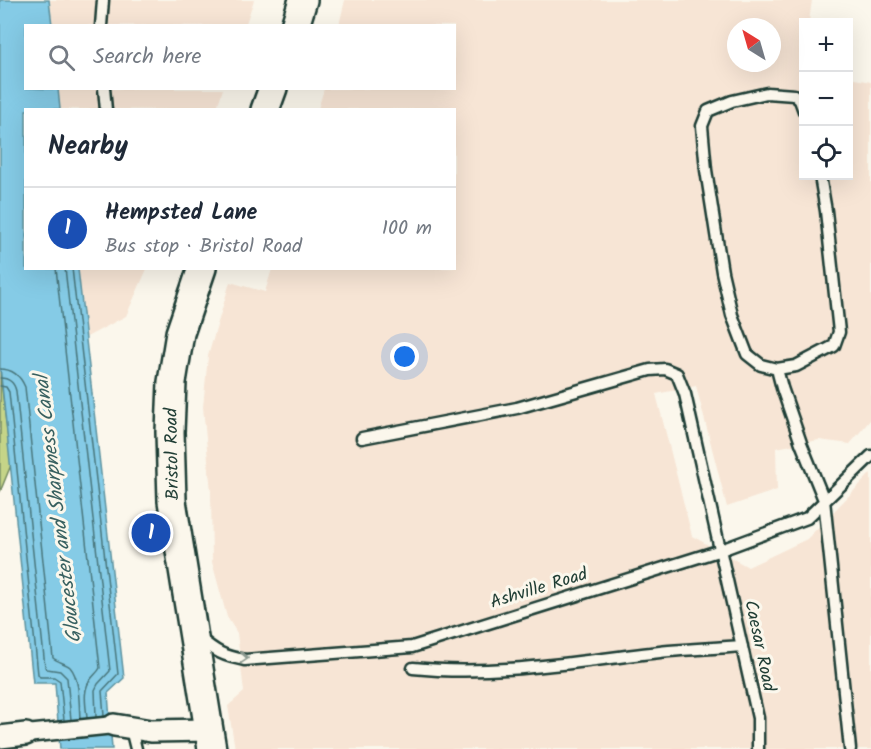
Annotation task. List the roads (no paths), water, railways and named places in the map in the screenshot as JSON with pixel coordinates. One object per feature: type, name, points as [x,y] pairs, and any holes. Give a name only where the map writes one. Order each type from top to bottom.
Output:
[{"type":"street","points":[[296,24],[303,0]]},
{"type":"street","points":[[266,108],[272,90]]},
{"type":"street","name":"Bristol Road","points":[[201,270],[180,333],[172,382],[170,432],[172,501],[211,739]]},
{"type":"street","points":[[0,737],[151,731],[211,739]]},
{"type":"lane","points":[[101,24],[103,0]]},
{"type":"lane","points":[[104,90],[106,108]]},
{"type":"lane","points":[[799,99],[794,95],[767,93],[732,101],[708,111],[702,126],[706,170],[722,272],[732,315],[747,354],[761,365],[777,369],[796,366],[834,346],[839,332],[821,180]]},
{"type":"lane","name":"Caesar Road","points":[[362,438],[518,408],[650,370],[665,369],[677,374],[685,394],[758,718],[758,749]]},
{"type":"lane","points":[[777,369],[801,443],[824,501],[850,749]]},
{"type":"lane","name":"Ashville Road","points":[[194,633],[211,648],[225,656],[245,660],[412,647],[721,550],[807,518],[871,456]]},
{"type":"lane","points":[[414,668],[439,671],[517,670],[671,651],[742,646]]},
{"type":"water","name":"Gloucester and Sharpness Canal","points":[[0,0],[49,0],[52,24],[24,24],[24,90],[58,90],[60,108],[24,108],[24,270],[78,270],[124,678],[108,693],[112,749],[60,749],[55,683],[33,683],[0,366]]},
{"type":"place","name":"Hempsted Lane","points":[[151,533]]}]
